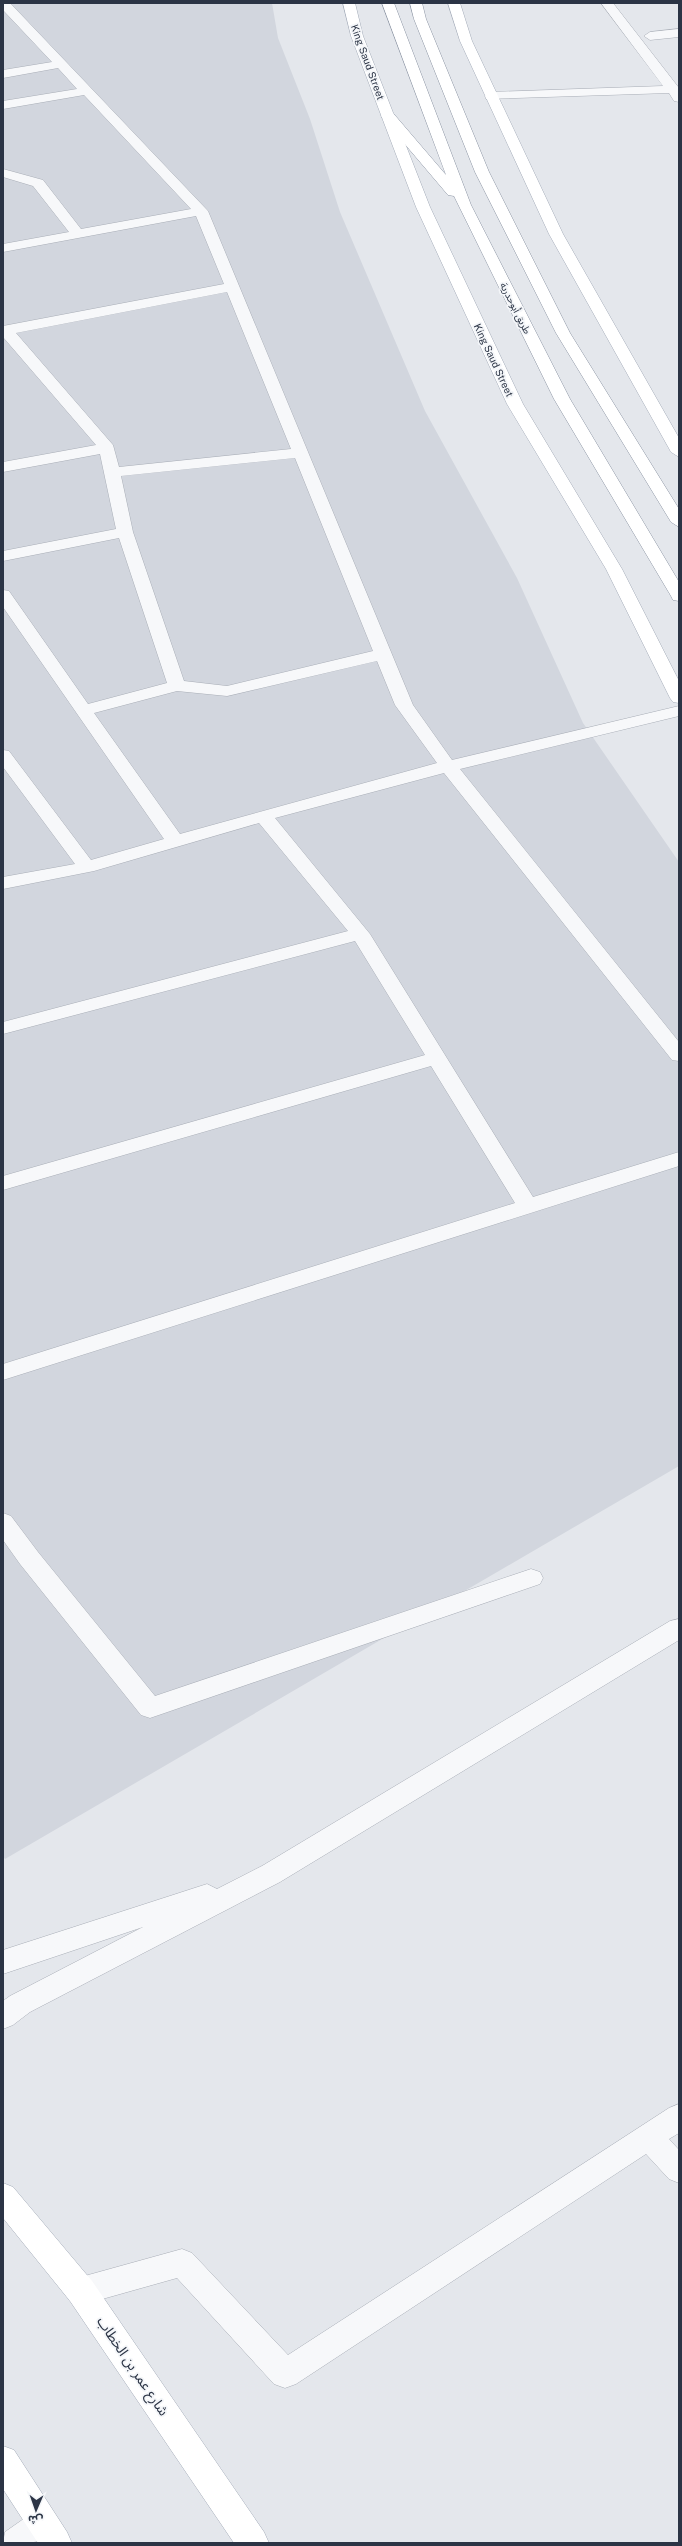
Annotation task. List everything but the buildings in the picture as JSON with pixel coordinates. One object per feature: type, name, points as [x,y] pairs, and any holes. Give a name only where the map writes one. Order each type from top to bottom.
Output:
[{"type":"main road","name":"King Saud Street","points":[[349,3],[357,36],[423,208],[515,404],[614,569],[679,698]]},
{"type":"main road","name":"طريق أبوحدرية","points":[[388,3],[464,205],[562,399],[679,596]]},
{"type":"main road","points":[[416,3],[420,19],[482,172],[560,326],[679,522]]},
{"type":"main road","points":[[454,3],[466,41],[556,234],[679,452]]},
{"type":"main road","points":[[388,116],[464,205]]},
{"type":"main road","name":"شارع عمر بن الخطاب","points":[[3,2196],[81,2291],[253,2543]]},
{"type":"main road","points":[[3,2461],[49,2533]]},
{"type":"main road","points":[[234,2516],[249,2543]]},
{"type":"street","points":[[3,3],[201,211],[404,705],[448,766],[679,1055]]},
{"type":"street","points":[[607,3],[676,93]]},
{"type":"street","points":[[642,25],[658,47]]},
{"type":"street","points":[[650,36],[679,34]]},
{"type":"street","points":[[3,74],[62,64]]},
{"type":"street","points":[[3,105],[87,91]]},
{"type":"street","points":[[491,96],[676,93]]},
{"type":"street","points":[[3,174],[38,183],[78,234]]},
{"type":"street","points":[[3,248],[201,211]]},
{"type":"street","points":[[4,330],[232,287]]},
{"type":"street","points":[[4,330],[107,448],[125,532],[177,686]]},
{"type":"street","points":[[3,467],[107,448]]},
{"type":"street","points":[[112,472],[300,453]]},
{"type":"street","points":[[3,556],[125,532]]},
{"type":"street","points":[[3,595],[176,842]]},
{"type":"street","points":[[84,710],[177,686],[227,691],[383,654]]},
{"type":"street","points":[[3,883],[87,867],[262,816],[448,766],[679,712]]},
{"type":"street","points":[[3,755],[87,867]]},
{"type":"street","points":[[262,816],[360,934],[528,1206]]},
{"type":"street","points":[[3,1028],[360,934]]},
{"type":"street","points":[[3,1183],[436,1058]]},
{"type":"street","points":[[3,1372],[679,1159]]},
{"type":"street","points":[[3,1522],[29,1558],[150,1708],[531,1578]]},
{"type":"street","points":[[3,2017],[20,2004],[271,1874],[679,1628]]},
{"type":"street","points":[[3,1962],[271,1874]]},
{"type":"street","points":[[81,2291],[182,2263],[285,2374],[679,2117]]},
{"type":"street","points":[[648,2137],[679,2170]]},
{"type":"street","points":[[16,2543],[49,2533]]},
{"type":"shaded area","points":[[3,3],[272,3],[278,38],[310,119],[340,212],[425,411],[517,578],[583,723],[679,862],[679,1466],[5,1859],[3,1856]]}]
